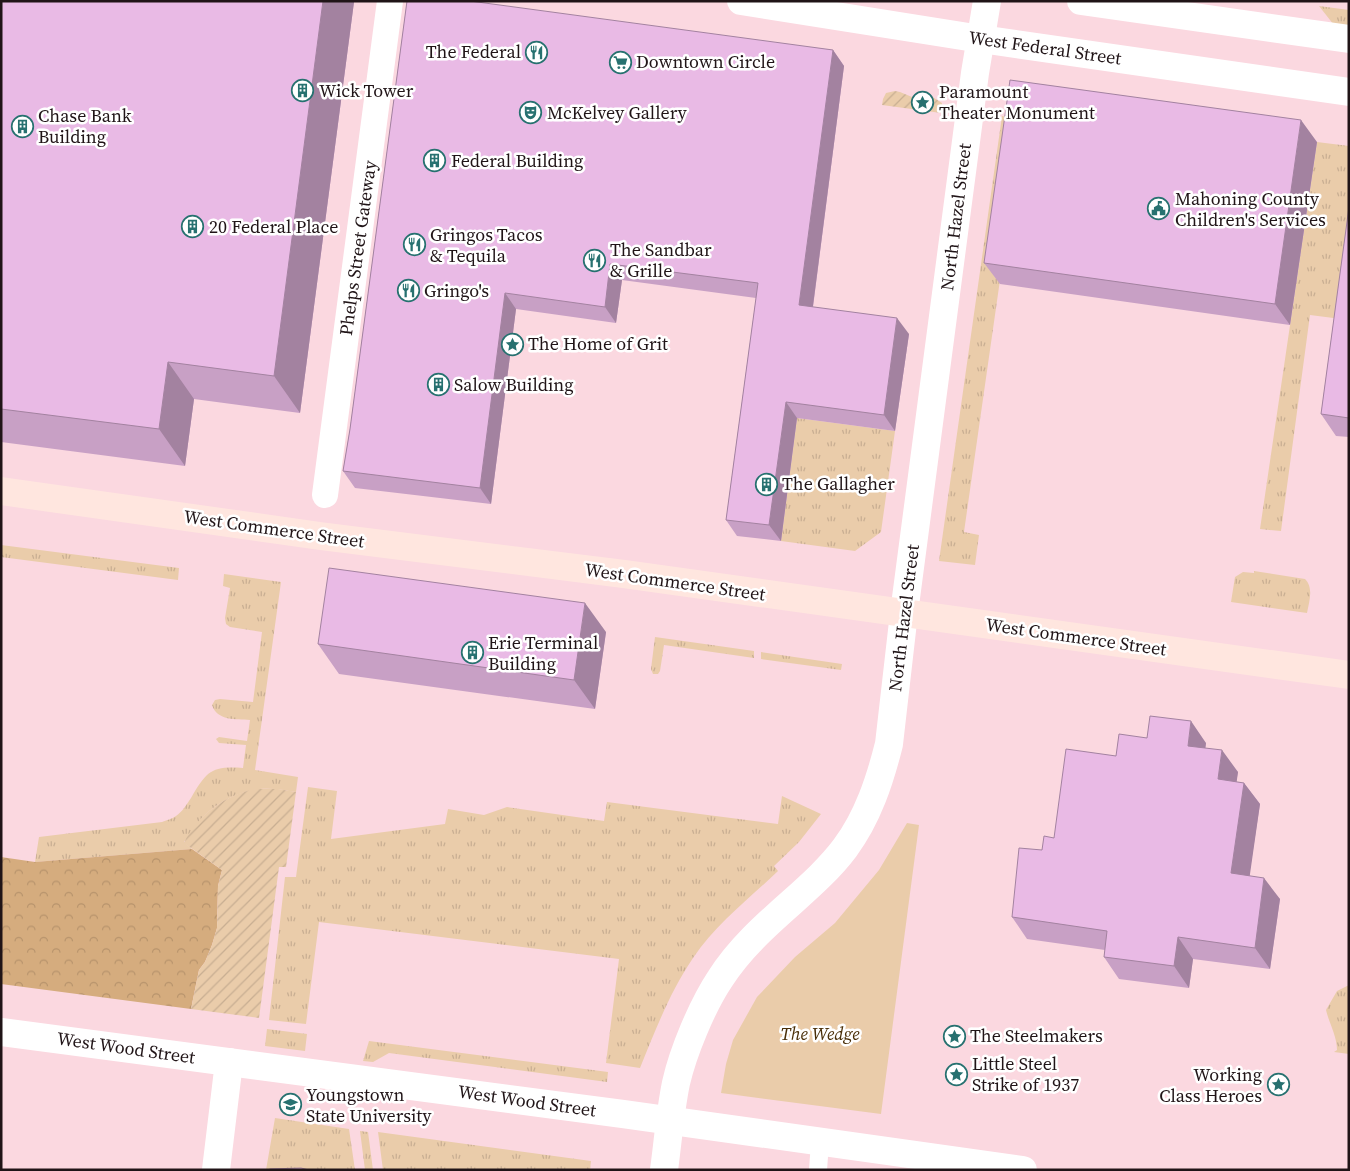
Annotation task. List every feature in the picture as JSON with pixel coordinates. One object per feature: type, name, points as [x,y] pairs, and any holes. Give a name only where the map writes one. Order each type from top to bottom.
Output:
[{"type":"main road","name":"West Commerce Street","points":[[1,491],[320,536],[624,574],[1349,675]]},
{"type":"street","name":"Phelps Street Gateway","points":[[325,494],[390,1]]},
{"type":"street","name":"West Federal Street","points":[[741,1],[981,39],[1349,92]]},
{"type":"street","name":"North Hazel Street","points":[[664,1170],[677,1083],[703,1009],[719,979],[745,946],[819,877],[845,848],[866,814],[889,744],[904,613],[975,73],[987,1]]},
{"type":"street","points":[[1081,1],[1349,39]]},
{"type":"street","name":"West Wood Street","points":[[1,1032],[1023,1170]]},
{"type":"street","points":[[216,1170],[229,1062]]},
{"type":"lane","points":[[818,1170],[820,1142]]},
{"type":"green space","points":[[1319,6],[1349,10],[1349,36],[1341,34]]},
{"type":"green space","points":[[895,91],[912,97],[931,96],[942,103],[941,113],[882,105],[886,93]]},
{"type":"green space","points":[[1002,116],[1023,119],[964,532],[979,535],[975,565],[939,561]]},
{"type":"green space","points":[[1317,142],[1349,146],[1349,320],[1310,315],[1281,531],[1260,529]]},
{"type":"green space","points":[[797,418],[895,431],[881,532],[855,551],[781,541]]},
{"type":"green space","points":[[1,545],[179,568],[178,580],[1,557]]},
{"type":"green space","points":[[1254,571],[1305,579],[1310,591],[1307,613],[1231,602],[1235,577],[1243,572],[1254,573]]},
{"type":"green space","points":[[224,574],[281,582],[255,770],[298,777],[296,792],[259,789],[238,794],[223,802],[203,817],[184,842],[192,849],[35,862],[39,837],[162,822],[180,812],[201,782],[211,772],[224,768],[243,768],[246,745],[219,743],[216,739],[219,737],[247,741],[250,720],[223,717],[214,710],[212,705],[215,700],[220,699],[253,702],[262,632],[230,627],[226,624],[225,618],[230,588],[223,586]]},
{"type":"green space","points":[[655,637],[754,651],[754,658],[664,645],[660,671],[658,674],[653,674],[651,669]]},
{"type":"green space","points":[[761,652],[842,664],[841,670],[761,659]]},
{"type":"green space","points":[[308,787],[337,791],[331,839],[445,824],[448,809],[484,815],[507,807],[604,821],[607,802],[778,824],[782,796],[821,814],[799,842],[774,866],[778,871],[722,923],[693,958],[670,998],[640,1068],[606,1063],[619,959],[319,922],[306,1024],[269,1020],[285,877],[296,877]]},
{"type":"green space","points":[[255,789],[278,789],[296,792],[286,867],[279,867],[259,1018],[191,1009],[199,970],[205,962],[217,928],[218,886],[222,870],[184,843],[196,824],[223,801]]},
{"type":"green space","name":"The Wedge","points":[[907,823],[919,825],[881,1114],[721,1093],[726,1064],[733,1040],[757,997],[795,957],[835,923],[879,870]]},
{"type":"green space","points":[[192,849],[222,870],[218,886],[217,928],[205,962],[199,970],[191,1009],[1,984],[1,857],[35,862]]},
{"type":"green space","points":[[1349,985],[1349,1054],[1334,1052],[1337,1050],[1336,1040],[1326,1010],[1337,991]]},
{"type":"green space","points":[[267,1029],[307,1034],[305,1051],[265,1046]]},
{"type":"green space","points":[[369,1041],[608,1072],[607,1082],[389,1053],[373,1062],[363,1061]]},
{"type":"green space","points":[[275,1118],[349,1129],[355,1170],[266,1170]]},
{"type":"green space","points":[[360,1131],[368,1132],[373,1170],[365,1170]]},
{"type":"green space","points":[[378,1132],[591,1161],[590,1170],[383,1170]]},
{"type":"building","name":"20 Federal Place","points":[[1,1],[323,1],[274,376],[168,362],[159,429],[1,409]]},
{"type":"building","points":[[407,1],[470,1],[833,50],[799,305],[897,318],[884,415],[786,402],[769,525],[726,520],[758,283],[610,264],[605,307],[505,293],[480,488],[343,471]]},
{"type":"building","name":"Mahoning County Children's Services","points":[[1010,80],[1301,120],[1275,304],[984,263]]},
{"type":"building","points":[[1349,207],[1349,418],[1321,414]]},
{"type":"building","points":[[329,568],[585,603],[574,680],[318,644]]},
{"type":"building","points":[[1150,716],[1191,721],[1188,746],[1222,750],[1218,779],[1244,783],[1231,873],[1264,878],[1255,948],[1178,937],[1174,966],[1104,957],[1107,931],[1012,917],[1019,848],[1042,850],[1044,836],[1054,838],[1066,749],[1116,756],[1119,734],[1147,738]]},
{"type":"building","points":[[301,1168],[309,1170],[268,1170],[270,1169]]},
{"type":"place","name":"The Federal","points":[[537,52]]},
{"type":"place","name":"Downtown Circle","points":[[620,62]]},
{"type":"place","name":"Wick Tower","points":[[303,91]]},
{"type":"place","name":"Paramount Theater Monument","points":[[923,102]]},
{"type":"place","name":"McKelvey Gallery","points":[[531,113]]},
{"type":"place","name":"Chase Bank Building","points":[[22,126]]},
{"type":"place","name":"Federal Building","points":[[435,161]]},
{"type":"place","name":"Mahoning County Children's Services","points":[[1159,209]]},
{"type":"place","name":"20 Federal Place","points":[[193,227]]},
{"type":"place","name":"Gringos Tacos & Tequila","points":[[414,245]]},
{"type":"place","name":"The Sandbar & Grille","points":[[594,260]]},
{"type":"place","name":"Gringo's","points":[[408,291]]},
{"type":"place","name":"The Home of Grit","points":[[512,344]]},
{"type":"place","name":"Salow Building","points":[[438,385]]},
{"type":"place","name":"The Gallagher","points":[[766,484]]},
{"type":"place","name":"Erie Terminal Building","points":[[472,653]]},
{"type":"place","name":"The Steelmakers","points":[[954,1036]]},
{"type":"place","name":"Little Steel Strike of 1937","points":[[956,1074]]},
{"type":"place","name":"Working Class Heroes","points":[[1278,1085]]},
{"type":"place","name":"Youngstown State University","points":[[290,1105]]}]
